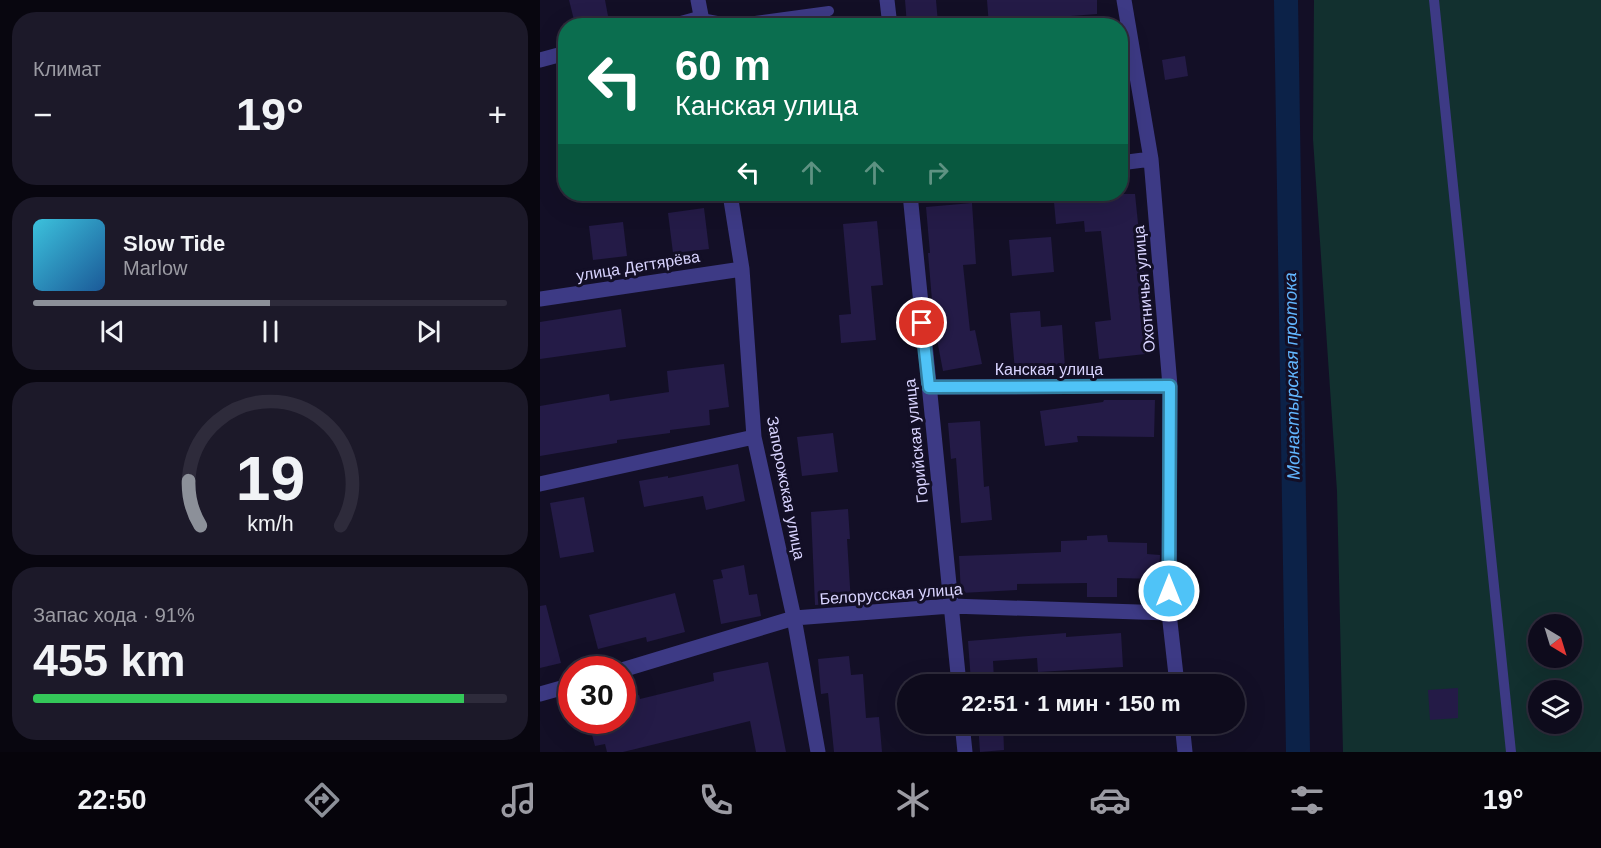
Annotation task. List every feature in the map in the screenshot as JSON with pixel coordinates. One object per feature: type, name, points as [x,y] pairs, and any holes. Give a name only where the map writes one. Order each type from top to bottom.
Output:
[{"type":"street","points":[[698,0],[701,18]]},
{"type":"street","points":[[887,0],[889,18]]},
{"type":"street","name":"Охотничья улица","points":[[1124,0],[1127,18]]},
{"type":"street","name":"Охотничья улица","points":[[1128,24],[1151,159],[1170,386],[1169,613],[1176,674]]},
{"type":"street","points":[[540,60],[558,55]]},
{"type":"street","points":[[1128,162],[1151,159]]},
{"type":"street","name":"Запорожская улица","points":[[731,201],[742,269],[754,437],[794,618],[818,752]]},
{"type":"street","name":"Горийская улица","points":[[911,201],[957,674]]},
{"type":"street","name":"улица Дегтярёва","points":[[540,299],[742,269]]},
{"type":"street","name":"Канская улица","points":[[929,387],[1170,386]]},
{"type":"street","points":[[540,484],[754,437]]},
{"type":"street","name":"Белорусская улица","points":[[636,666],[794,618],[951,606],[1169,613]]},
{"type":"street","points":[[540,694],[558,689]]},
{"type":"street","points":[[963,734],[965,752]]},
{"type":"street","points":[[1183,734],[1185,752]]},
{"type":"lane","points":[[1434,0],[1511,752]]},
{"type":"lane","points":[[777,18],[829,11]]},
{"type":"green space","points":[[1314,0],[1601,0],[1601,752],[1343,752],[1337,491],[1313,139]]},
{"type":"building","points":[[569,0],[605,0],[608,16],[574,18]]},
{"type":"building","points":[[905,0],[936,0],[938,18],[906,18]]},
{"type":"building","points":[[987,0],[1097,0],[1097,14],[1045,18],[988,18]]},
{"type":"building","points":[[1185,56],[1188,76],[1165,80],[1162,60]]},
{"type":"building","points":[[1128,194],[1135,194],[1155,353],[1099,359],[1095,322],[1111,320],[1101,231],[1085,232],[1084,221],[1056,224],[1054,202],[1128,201]]},
{"type":"building","points":[[972,203],[976,264],[963,265],[970,331],[975,330],[982,364],[943,371],[934,324],[926,207]]},
{"type":"building","points":[[704,208],[709,249],[673,253],[668,213]]},
{"type":"building","points":[[877,221],[883,285],[871,286],[876,340],[841,343],[839,315],[851,314],[843,224]]},
{"type":"building","points":[[623,222],[627,256],[593,260],[589,226]]},
{"type":"building","points":[[1051,237],[1054,272],[1012,276],[1009,240]]},
{"type":"building","points":[[621,309],[626,347],[540,359],[540,322]]},
{"type":"building","points":[[1040,311],[1041,327],[1062,325],[1065,367],[1015,371],[1010,313]]},
{"type":"building","points":[[724,364],[729,407],[709,410],[710,425],[670,430],[670,433],[617,440],[617,443],[540,456],[540,406],[609,394],[610,401],[669,392],[667,371]]},
{"type":"building","points":[[1104,400],[1155,400],[1154,437],[1077,436],[1078,442],[1045,446],[1040,411],[1103,402]]},
{"type":"building","points":[[980,421],[984,487],[989,486],[992,520],[961,523],[956,458],[951,459],[948,423]]},
{"type":"building","points":[[833,433],[838,472],[802,476],[797,437]]},
{"type":"building","points":[[738,464],[745,501],[706,510],[703,496],[644,507],[639,481],[668,476],[668,478]]},
{"type":"building","points":[[584,497],[594,552],[560,558],[550,503]]},
{"type":"building","points":[[848,509],[850,539],[847,539],[851,603],[815,605],[811,512]]},
{"type":"building","points":[[1107,535],[1108,542],[1147,543],[1147,554],[1160,555],[1159,579],[1117,578],[1117,597],[1087,597],[1087,583],[1017,584],[1017,590],[961,593],[959,556],[1061,552],[1061,541],[1087,540],[1087,536]]},
{"type":"building","points":[[744,565],[749,595],[757,594],[761,616],[721,624],[713,580],[723,578],[721,570]]},
{"type":"building","points":[[675,593],[685,632],[647,642],[646,637],[598,649],[589,615]]},
{"type":"building","points":[[546,605],[559,656],[558,664],[540,668],[540,606]]},
{"type":"building","points":[[1066,633],[1066,637],[1121,633],[1123,667],[1038,672],[1037,658],[993,661],[994,674],[970,674],[968,641]]},
{"type":"building","points":[[849,656],[851,675],[863,674],[866,718],[879,717],[882,752],[834,752],[828,693],[821,694],[818,659]]},
{"type":"building","points":[[768,662],[786,752],[756,752],[750,721],[623,752],[607,752],[605,744],[595,746],[592,734],[636,734],[636,696],[639,695],[640,699],[714,681],[713,673]]},
{"type":"building","points":[[1458,688],[1458,718],[1430,720],[1428,690]]},
{"type":"building","points":[[979,734],[1003,734],[1004,750],[980,752]]},
{"type":"waterway","name":"Монастырская протока","points":[[1286,0],[1298,752]]},
{"type":"route","points":[[922,323],[929,387],[1170,386],[1169,591]]}]
